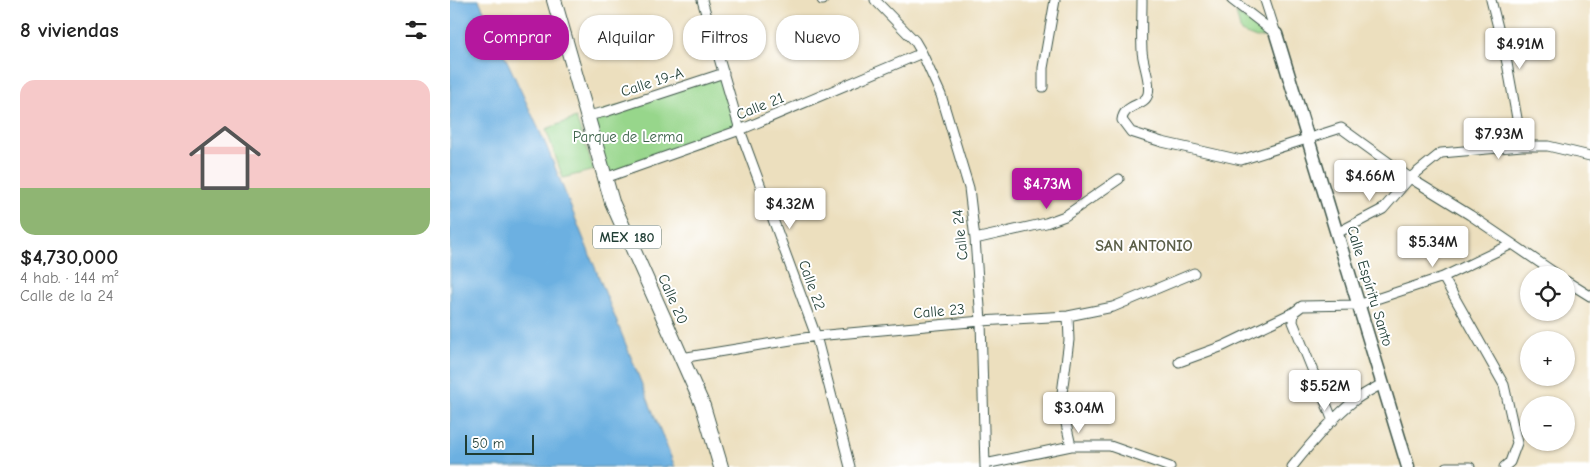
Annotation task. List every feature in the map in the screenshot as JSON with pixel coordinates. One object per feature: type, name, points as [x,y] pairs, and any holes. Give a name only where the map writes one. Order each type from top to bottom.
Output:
[{"type":"main road","name":"Calle 20","points":[[554,0],[612,202],[703,406],[721,467]]},
{"type":"street","name":"Calle 22","points":[[702,0],[740,130],[816,336],[850,467]]},
{"type":"street","name":"Calle 24","points":[[875,0],[915,41],[922,53],[942,95],[969,188],[981,321],[985,465],[1071,446],[1110,446],[1170,467]]},
{"type":"street","points":[[1043,87],[1044,68],[1055,0]]},
{"type":"street","points":[[1142,0],[1142,52],[1148,95],[1146,99],[1125,110],[1122,114],[1122,120],[1131,132],[1162,142],[1240,160],[1341,128],[1410,178],[1470,215],[1545,266]]},
{"type":"street","points":[[1232,0],[1276,34]]},
{"type":"street","name":"Calle Espíritu Santo","points":[[1265,0],[1408,467]]},
{"type":"street","points":[[1491,0],[1507,63],[1522,146]]},
{"type":"street","name":"Calle 21","points":[[605,178],[740,130],[922,53]]},
{"type":"street","name":"Calle 19-A","points":[[587,116],[605,112],[724,73]]},
{"type":"street","points":[[1337,234],[1383,209],[1410,178],[1440,152],[1548,146],[1590,156]]},
{"type":"street","points":[[975,239],[1046,223],[1065,216],[1119,179]]},
{"type":"street","points":[[1179,362],[1223,346],[1294,312],[1302,306],[1358,305],[1443,277],[1512,244]]},
{"type":"street","name":"Calle 23","points":[[681,358],[816,336],[981,321],[1068,316],[1113,307],[1194,273]]},
{"type":"street","points":[[1443,277],[1504,385],[1517,443],[1510,462],[1504,467]]},
{"type":"street","points":[[1575,286],[1590,296]]},
{"type":"street","points":[[1294,312],[1293,322],[1333,421]]},
{"type":"street","points":[[1068,316],[1070,340],[1061,401],[1071,446]]},
{"type":"street","points":[[1292,467],[1333,421],[1356,400],[1382,384]]},
{"type":"street","points":[[1446,467],[1470,467]]},
{"type":"green space","points":[[1236,13],[1269,36],[1256,38],[1241,32]]},
{"type":"green space","name":"Parque de Lerma","points":[[724,73],[740,130],[605,178],[587,116]]},
{"type":"green space","points":[[576,118],[594,170],[563,178],[546,129]]},
{"type":"water","points":[[450,0],[479,0],[486,15],[465,15],[465,60],[507,60],[546,145],[675,467],[450,467]]},
{"type":"district","name":"SAN ANTONIO","points":[[1144,245]]}]
